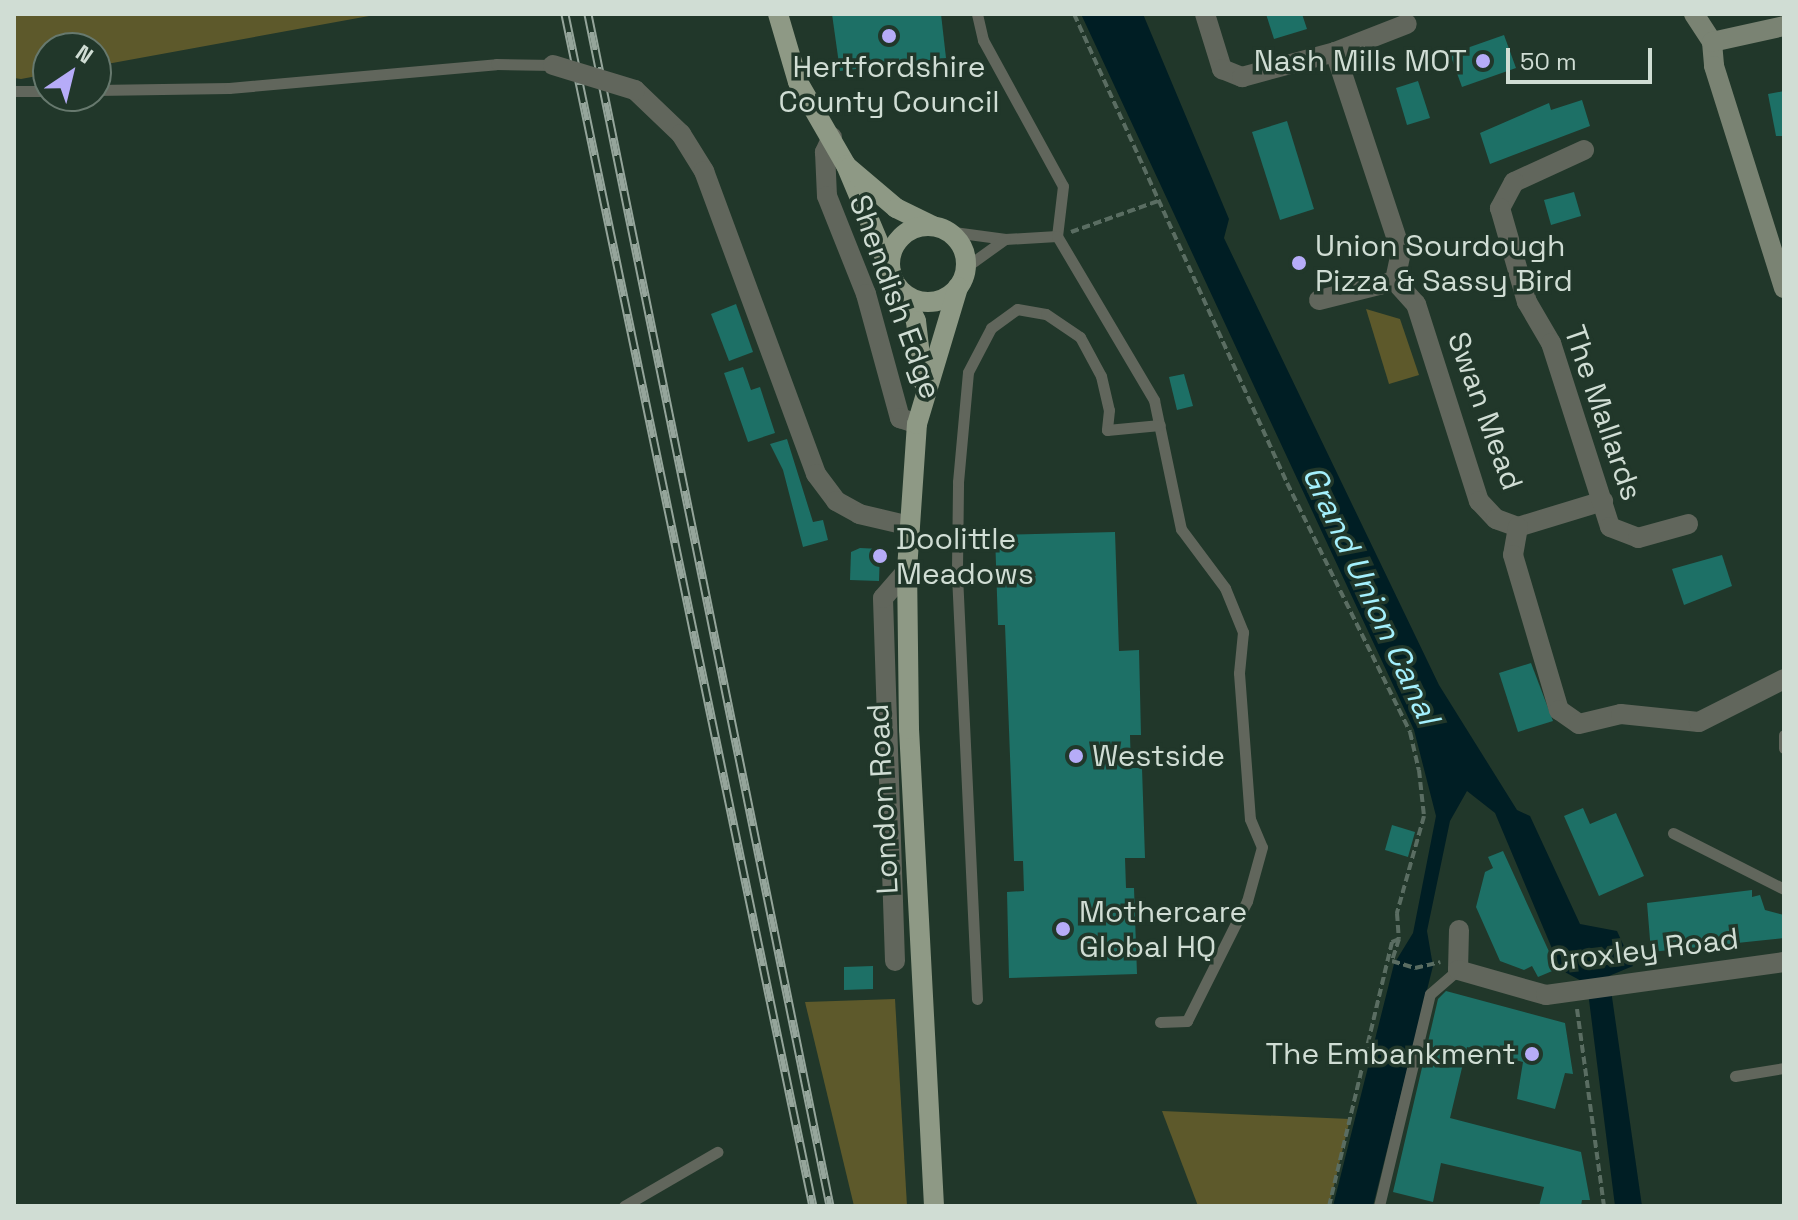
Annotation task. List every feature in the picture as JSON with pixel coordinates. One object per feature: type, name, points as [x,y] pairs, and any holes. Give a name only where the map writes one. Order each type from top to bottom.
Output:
[{"type":"main road","points":[[778,14],[798,82],[846,165],[902,292],[929,302],[958,287],[966,267],[958,240],[896,208],[846,165]]},
{"type":"main road","points":[[891,272],[892,251],[903,236],[940,229]]},
{"type":"main road","name":"London Road","points":[[934,1206],[909,729],[907,570],[917,424],[924,389],[958,287]]},
{"type":"main road","name":"London Road","points":[[902,292],[916,321],[924,389]]},
{"type":"street","points":[[1205,14],[1222,69],[1242,77],[1335,52],[1407,24]]},
{"type":"street","points":[[1694,14],[1712,42],[1784,288]]},
{"type":"street","points":[[1712,42],[1784,26]]},
{"type":"street","points":[[1319,300],[1395,281],[1401,252],[1335,52]]},
{"type":"street","points":[[553,65],[635,90],[681,134],[704,171],[816,474],[836,501],[859,514],[910,526]]},
{"type":"street","name":"Shendish Edge","points":[[832,137],[825,152],[827,196],[866,294],[900,418],[917,424]]},
{"type":"street","name":"The Mallards","points":[[1584,150],[1514,182],[1500,208],[1527,302],[1551,343],[1610,527],[1638,538],[1688,524]]},
{"type":"street","name":"Swan Mead","points":[[1395,281],[1416,304],[1479,501],[1496,519],[1518,527]]},
{"type":"street","points":[[1603,501],[1518,527],[1513,555],[1559,710],[1579,724],[1621,714],[1699,722],[1784,679]]},
{"type":"street","points":[[895,961],[883,598],[907,570]]},
{"type":"street","points":[[1452,965],[1459,930]]},
{"type":"street","name":"Croxley Road","points":[[1452,965],[1546,995],[1784,962]]},
{"type":"lane","points":[[977,14],[983,40],[1063,186],[1057,236],[1154,400],[1181,529],[1225,588],[1243,632],[1239,673],[1250,819],[1262,847],[1247,901],[1187,1021],[1160,1022]]},
{"type":"lane","points":[[112,90],[229,88],[496,64],[553,65]]},
{"type":"lane","points":[[940,229],[1005,239],[1057,236]]},
{"type":"lane","points":[[966,267],[1005,239]]},
{"type":"lane","points":[[977,999],[957,568],[959,467],[968,372],[991,328],[1017,309],[1046,314],[1080,337],[1101,376],[1109,410],[1107,430],[1160,425]]},
{"type":"lane","points":[[1784,735],[1784,748]]},
{"type":"lane","points":[[1673,833],[1784,889]]},
{"type":"lane","points":[[1379,1206],[1430,994],[1452,965]]},
{"type":"lane","points":[[1735,1076],[1784,1068]]},
{"type":"lane","points":[[624,1206],[717,1152]]},
{"type":"path","points":[[1074,14],[1287,483],[1410,732],[1424,816],[1397,913],[1399,939],[1392,961],[1415,968],[1452,965]]},
{"type":"path","points":[[1057,236],[1158,201]]},
{"type":"path","points":[[1329,1206],[1392,942],[1399,939]]},
{"type":"path","points":[[1577,991],[1604,1206]]},
{"type":"shaded area","points":[[14,14],[380,14],[112,63],[112,32],[32,32],[32,77],[14,78]]},
{"type":"shaded area","points":[[1366,309],[1400,319],[1419,375],[1389,384]]},
{"type":"shaded area","points":[[895,999],[907,1206],[854,1206],[805,1002]]},
{"type":"shaded area","points":[[1162,1111],[1350,1119],[1329,1206],[1198,1206]]},
{"type":"water","name":"Grand Union Canal","points":[[1081,14],[1143,14],[1229,219],[1224,238],[1439,685],[1517,810],[1530,816],[1580,924],[1617,931],[1633,966],[1609,976],[1642,1206],[1615,1206],[1587,984],[1561,970],[1495,813],[1467,791],[1450,821],[1427,931],[1433,966],[1373,1206],[1333,1206],[1394,964],[1413,933],[1436,816],[1414,730]]},
{"type":"building","name":"Hertfordshire County Council","points":[[832,14],[941,14],[946,58],[840,71]]},
{"type":"building","points":[[1266,14],[1302,14],[1307,29],[1274,39]]},
{"type":"building","name":"Nash Mills MOT","points":[[1504,35],[1516,68],[1462,87],[1450,54]]},
{"type":"building","points":[[1418,81],[1430,118],[1407,125],[1396,88]]},
{"type":"building","points":[[1784,91],[1784,136],[1776,136],[1768,94]]},
{"type":"building","points":[[1582,100],[1590,126],[1490,164],[1480,133],[1549,103],[1551,110]]},
{"type":"building","points":[[1287,121],[1314,209],[1280,220],[1252,132]]},
{"type":"building","points":[[1574,192],[1581,216],[1551,225],[1544,200]]},
{"type":"building","points":[[736,304],[753,352],[729,361],[711,314]]},
{"type":"building","points":[[743,367],[751,390],[760,387],[775,433],[748,442],[724,373]]},
{"type":"building","points":[[1184,374],[1193,406],[1177,410],[1169,377]]},
{"type":"building","points":[[787,439],[813,522],[823,520],[828,540],[803,547],[783,470],[770,444]]},
{"type":"building","name":"Westside","points":[[1115,532],[1119,651],[1139,650],[1141,735],[1130,735],[1131,768],[1142,768],[1145,858],[1125,858],[1126,888],[1134,888],[1137,974],[1009,978],[1007,892],[1024,891],[1023,861],[1014,861],[1005,625],[998,625],[995,535]]},
{"type":"building","points":[[860,548],[880,549],[879,581],[850,580],[851,552]]},
{"type":"building","points":[[1722,555],[1732,586],[1684,605],[1672,569]]},
{"type":"building","points":[[1531,663],[1553,721],[1518,732],[1499,673]]},
{"type":"building","points":[[1583,808],[1590,824],[1616,813],[1644,876],[1599,896],[1564,816]]},
{"type":"building","points":[[1392,825],[1415,832],[1408,857],[1385,850]]},
{"type":"building","points":[[1503,851],[1557,969],[1538,977],[1532,966],[1524,970],[1500,961],[1476,907],[1485,872],[1493,868],[1488,857]]},
{"type":"building","points":[[1752,890],[1752,897],[1760,895],[1765,910],[1784,915],[1784,938],[1651,952],[1647,903]]},
{"type":"building","points":[[873,966],[873,989],[844,990],[844,967]]},
{"type":"building","points":[[1446,991],[1565,1023],[1573,1074],[1565,1073],[1555,1109],[1517,1099],[1523,1062],[1467,1047],[1450,1118],[1581,1152],[1590,1200],[1582,1200],[1581,1206],[1539,1206],[1544,1187],[1441,1163],[1433,1202],[1393,1192],[1438,999]]},
{"type":"railway","points":[[565,14],[813,1206]]},
{"type":"railway","points":[[588,14],[830,1206]]},
{"type":"place","name":"Hertfordshire County Council","points":[[889,36]]},
{"type":"place","name":"Nash Mills MOT","points":[[1483,61]]},
{"type":"place","name":"Union Sourdough Pizza & Sassy Bird","points":[[1299,263]]},
{"type":"place","name":"Doolittle Meadows","points":[[880,556]]},
{"type":"place","name":"Westside","points":[[1076,756]]},
{"type":"place","name":"Mothercare Global HQ","points":[[1063,929]]},
{"type":"place","name":"The Embankment","points":[[1532,1054]]}]
